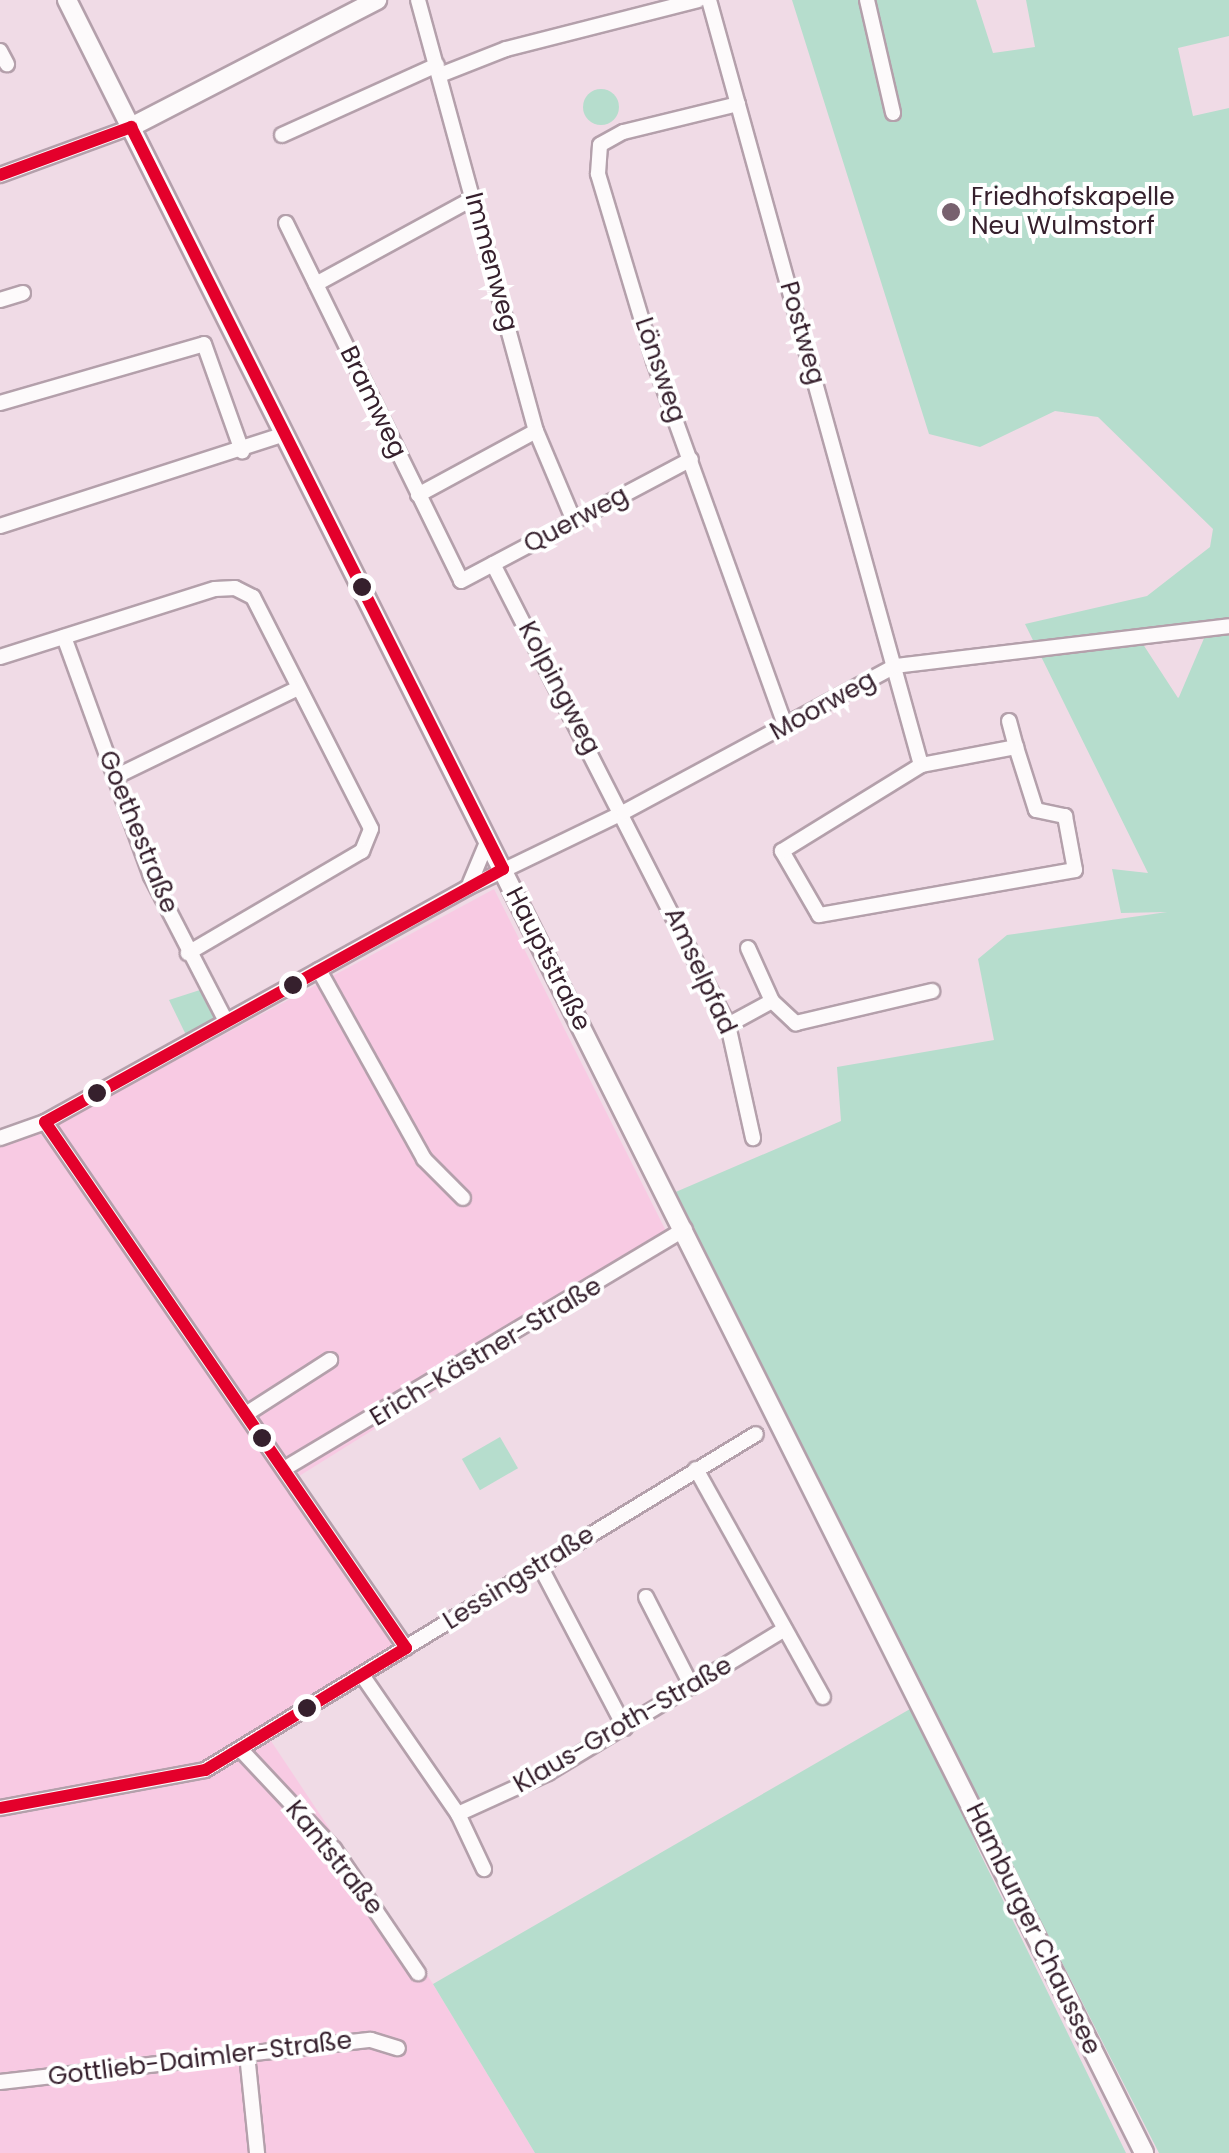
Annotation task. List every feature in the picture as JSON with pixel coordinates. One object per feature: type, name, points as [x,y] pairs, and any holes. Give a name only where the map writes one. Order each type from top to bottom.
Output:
[{"type":"main road","name":"Hauptstraße","points":[[66,0],[922,1704]]},
{"type":"main road","points":[[132,127],[378,0]]},
{"type":"main road","name":"Hamburger Chaussee","points":[[922,1704],[1144,2153]]},
{"type":"street","name":"Immenweg","points":[[418,0],[536,430],[574,522]]},
{"type":"street","points":[[282,135],[438,70],[698,0]]},
{"type":"street","name":"Postweg","points":[[708,0],[921,765]]},
{"type":"street","points":[[866,0],[893,113]]},
{"type":"street","name":"Lönsweg","points":[[738,104],[623,132],[600,146],[598,174],[691,459],[786,726]]},
{"type":"street","points":[[0,175],[132,127]]},
{"type":"street","points":[[316,284],[474,198]]},
{"type":"street","name":"Bramweg","points":[[286,223],[462,581]]},
{"type":"street","points":[[0,300],[24,292]]},
{"type":"street","points":[[0,403],[204,344],[242,451]]},
{"type":"street","points":[[418,495],[536,430]]},
{"type":"street","points":[[0,526],[285,434]]},
{"type":"street","name":"Querweg","points":[[462,581],[691,459]]},
{"type":"street","name":"Kolpingweg","points":[[494,564],[624,812]]},
{"type":"street","points":[[0,657],[235,588],[253,597],[367,813],[371,828],[362,850],[188,953]]},
{"type":"street","name":"Moorweg","points":[[0,1138],[46,1122],[467,888],[624,812],[894,666],[1229,626]]},
{"type":"street","name":"Goethestraße","points":[[64,637],[114,777],[188,953],[226,1021]]},
{"type":"street","points":[[114,777],[298,688]]},
{"type":"street","points":[[1009,721],[1036,810],[1064,816],[1075,870],[820,914],[777,855],[921,765],[1016,747]]},
{"type":"street","name":"Amselpfad","points":[[624,812],[728,1025],[752,1138]]},
{"type":"street","points":[[467,888],[488,840]]},
{"type":"street","points":[[748,948],[772,1002],[796,1023],[932,990]]},
{"type":"street","points":[[319,970],[424,1159],[464,1198]]},
{"type":"street","points":[[728,1025],[772,1002]]},
{"type":"street","points":[[46,1122],[406,1648]]},
{"type":"street","name":"Erich-Kästner-Straße","points":[[284,1470],[685,1229]]},
{"type":"street","points":[[246,1414],[330,1360]]},
{"type":"street","name":"Lessingstraße","points":[[0,1808],[156,1783],[204,1770],[756,1434]]},
{"type":"street","points":[[696,1469],[823,1697]]},
{"type":"street","points":[[540,1566],[625,1728]]},
{"type":"street","points":[[646,1597],[692,1687]]},
{"type":"street","name":"Klaus-Groth-Straße","points":[[458,1814],[625,1728],[785,1630]]},
{"type":"street","points":[[362,1675],[458,1814],[484,1869]]},
{"type":"street","name":"Kantstraße","points":[[240,1750],[334,1849],[418,1973]]},
{"type":"street","name":"Gottlieb-Daimler-Straße","points":[[0,2082],[371,2040],[398,2048]]},
{"type":"street","points":[[247,2054],[257,2153]]},
{"type":"shaded area","points":[[494,889],[672,1243],[296,1478],[409,1649],[267,1735],[433,1984],[535,2153],[0,2153],[0,1143],[47,1130]]},
{"type":"green space","points":[[792,0],[976,0],[993,53],[1035,47],[1026,0],[1229,0],[1229,36],[1178,48],[1193,116],[1229,108],[1229,2153],[1159,2153],[671,1194],[841,1121],[837,1067],[994,1040],[978,959],[1007,935],[1167,912],[1121,913],[1112,869],[1148,873],[1025,624],[1147,596],[1210,547],[1213,529],[1098,417],[1055,411],[980,447],[929,434]],"holes":[[[1208,629],[1178,698],[1137,635]]]},
{"type":"green space","points":[[601,89],[614,94],[619,107],[614,120],[601,125],[588,120],[583,107],[588,94]]},
{"type":"green space","points":[[203,989],[218,1018],[186,1035],[169,1000]]},
{"type":"green space","points":[[500,1437],[518,1468],[480,1490],[462,1459]]},
{"type":"green space","points":[[917,1705],[979,1851],[1126,2153],[535,2153],[433,1984]]},
{"type":"transit line","points":[[0,175],[131,127],[503,869],[45,1122],[406,1648],[205,1770],[0,1808]]},
{"type":"place","name":"Friedhofskapelle Neu Wulmstorf","points":[[951,212]]}]
